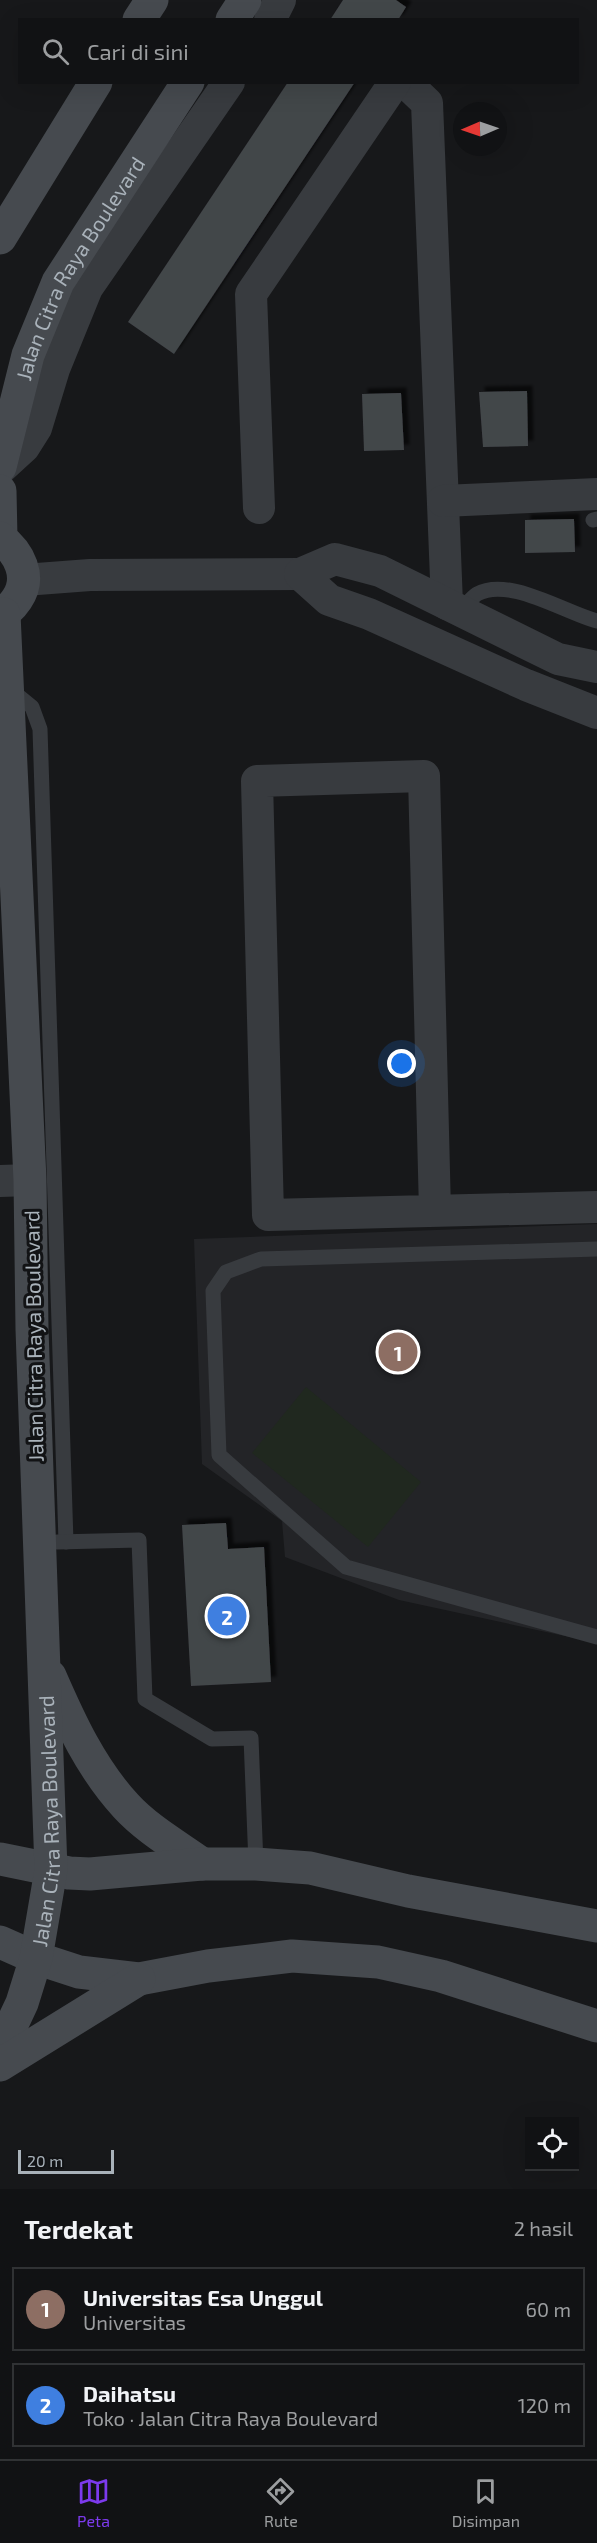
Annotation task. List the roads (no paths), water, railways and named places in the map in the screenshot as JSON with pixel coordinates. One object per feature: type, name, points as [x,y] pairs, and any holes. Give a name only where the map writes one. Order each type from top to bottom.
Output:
[{"type":"main road","points":[[140,18],[152,0]]},
{"type":"main road","points":[[232,18],[245,0]]},
{"type":"main road","points":[[0,238],[95,84]]},
{"type":"main road","name":"Jalan Citra Raya Boulevard","points":[[0,468],[28,355],[76,280],[162,123],[187,84]]},
{"type":"main road","points":[[0,491],[0,538],[18,555],[23,567],[24,580],[21,593],[2,614]]},
{"type":"main road","name":"Jalan Citra Raya Boulevard","points":[[1,2048],[22,2003],[36,1958],[51,1870],[43,1661],[52,1543],[45,1329],[15,1180],[37,1075],[32,933],[6,685],[2,614]]},
{"type":"main road","points":[[43,1661],[72,1726],[100,1776],[127,1807],[202,1864]]},
{"type":"main road","points":[[0,1859],[51,1870],[90,1874],[202,1864],[256,1864],[310,1868],[408,1891],[597,1926]]},
{"type":"main road","points":[[0,1942],[36,1958],[79,1972],[139,1979]]},
{"type":"main road","points":[[1,2048],[139,1979],[208,1966],[292,1956],[378,1962],[441,1976],[597,2026]]},
{"type":"street","points":[[271,18],[280,0]]},
{"type":"street","points":[[76,280],[190,140],[228,84]]},
{"type":"street","points":[[259,508],[251,294],[394,84]]},
{"type":"street","points":[[407,84],[426,103],[443,501],[454,607]]},
{"type":"street","points":[[162,123],[190,140]]},
{"type":"street","points":[[443,501],[596,511]]},
{"type":"street","points":[[24,580],[90,575],[300,574],[335,559],[380,571],[558,659],[597,667]]},
{"type":"street","points":[[300,574],[329,600],[369,614],[526,685],[597,713]]},
{"type":"street","points":[[435,1211],[424,776],[257,781],[268,1215],[435,1211],[597,1207]]},
{"type":"lane","points":[[454,607],[477,594],[492,589],[524,593],[597,621]]},
{"type":"lane","points":[[37,1075],[45,1329]]},
{"type":"lane","points":[[597,1249],[261,1259],[226,1272],[213,1291],[219,1455],[346,1568],[597,1636]]},
{"type":"lane","points":[[52,1543],[139,1540],[145,1699],[212,1739],[251,1738],[256,1864]]},
{"type":"place","name":"Universitas Esa Unggul","points":[[398,1352]]},
{"type":"place","name":"Daihatsu","points":[[227,1616]]}]
